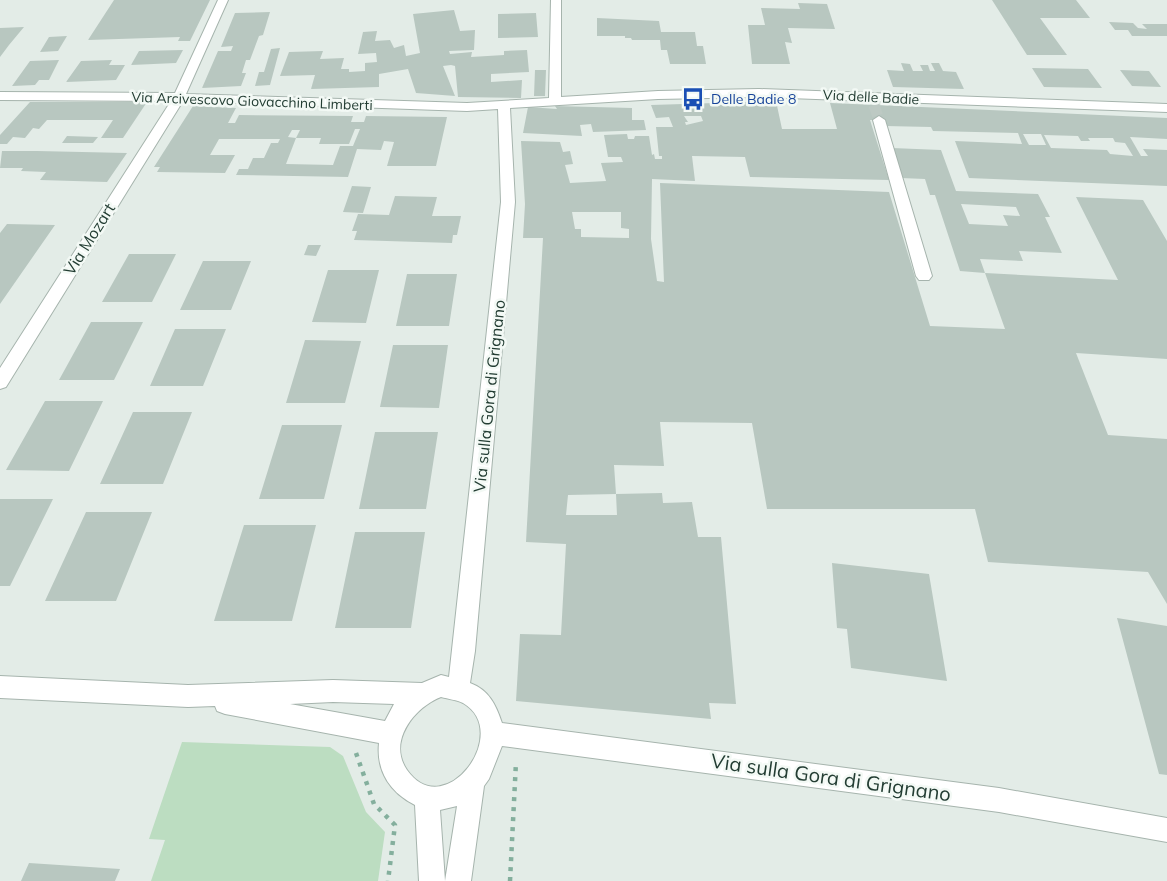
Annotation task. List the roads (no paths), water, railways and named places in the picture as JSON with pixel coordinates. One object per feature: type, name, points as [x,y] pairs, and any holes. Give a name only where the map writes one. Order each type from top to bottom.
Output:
[{"type":"street","name":"Via Mozart","points":[[0,381],[179,97],[224,0]]},
{"type":"street","points":[[555,101],[556,0]]},
{"type":"street","name":"Via delle Badie","points":[[504,105],[759,93],[873,101],[1167,108]]},
{"type":"street","name":"Via Arcivescovo Giovacchino Limberti","points":[[0,96],[179,97],[467,107],[504,105]]},
{"type":"street","name":"Via sulla Gora di Grignano","points":[[458,687],[466,628],[508,202],[504,105]]},
{"type":"street","points":[[879,120],[924,276]]},
{"type":"street","points":[[0,687],[188,696],[333,691],[420,693],[441,686],[458,687],[478,699],[489,715],[493,734],[488,761],[472,784],[458,881]]},
{"type":"street","points":[[420,693],[406,706],[395,722],[389,754],[393,770],[404,786],[427,798],[446,798],[472,784]]},
{"type":"street","points":[[188,696],[391,734]]},
{"type":"street","name":"Via sulla Gora di Grignano","points":[[493,734],[520,735],[999,800],[1167,830]]},
{"type":"street","points":[[427,798],[432,881]]},
{"type":"tunnel","points":[[874,105],[879,120]]},
{"type":"place","name":"Delle Badie 8","points":[[693,99]]}]
